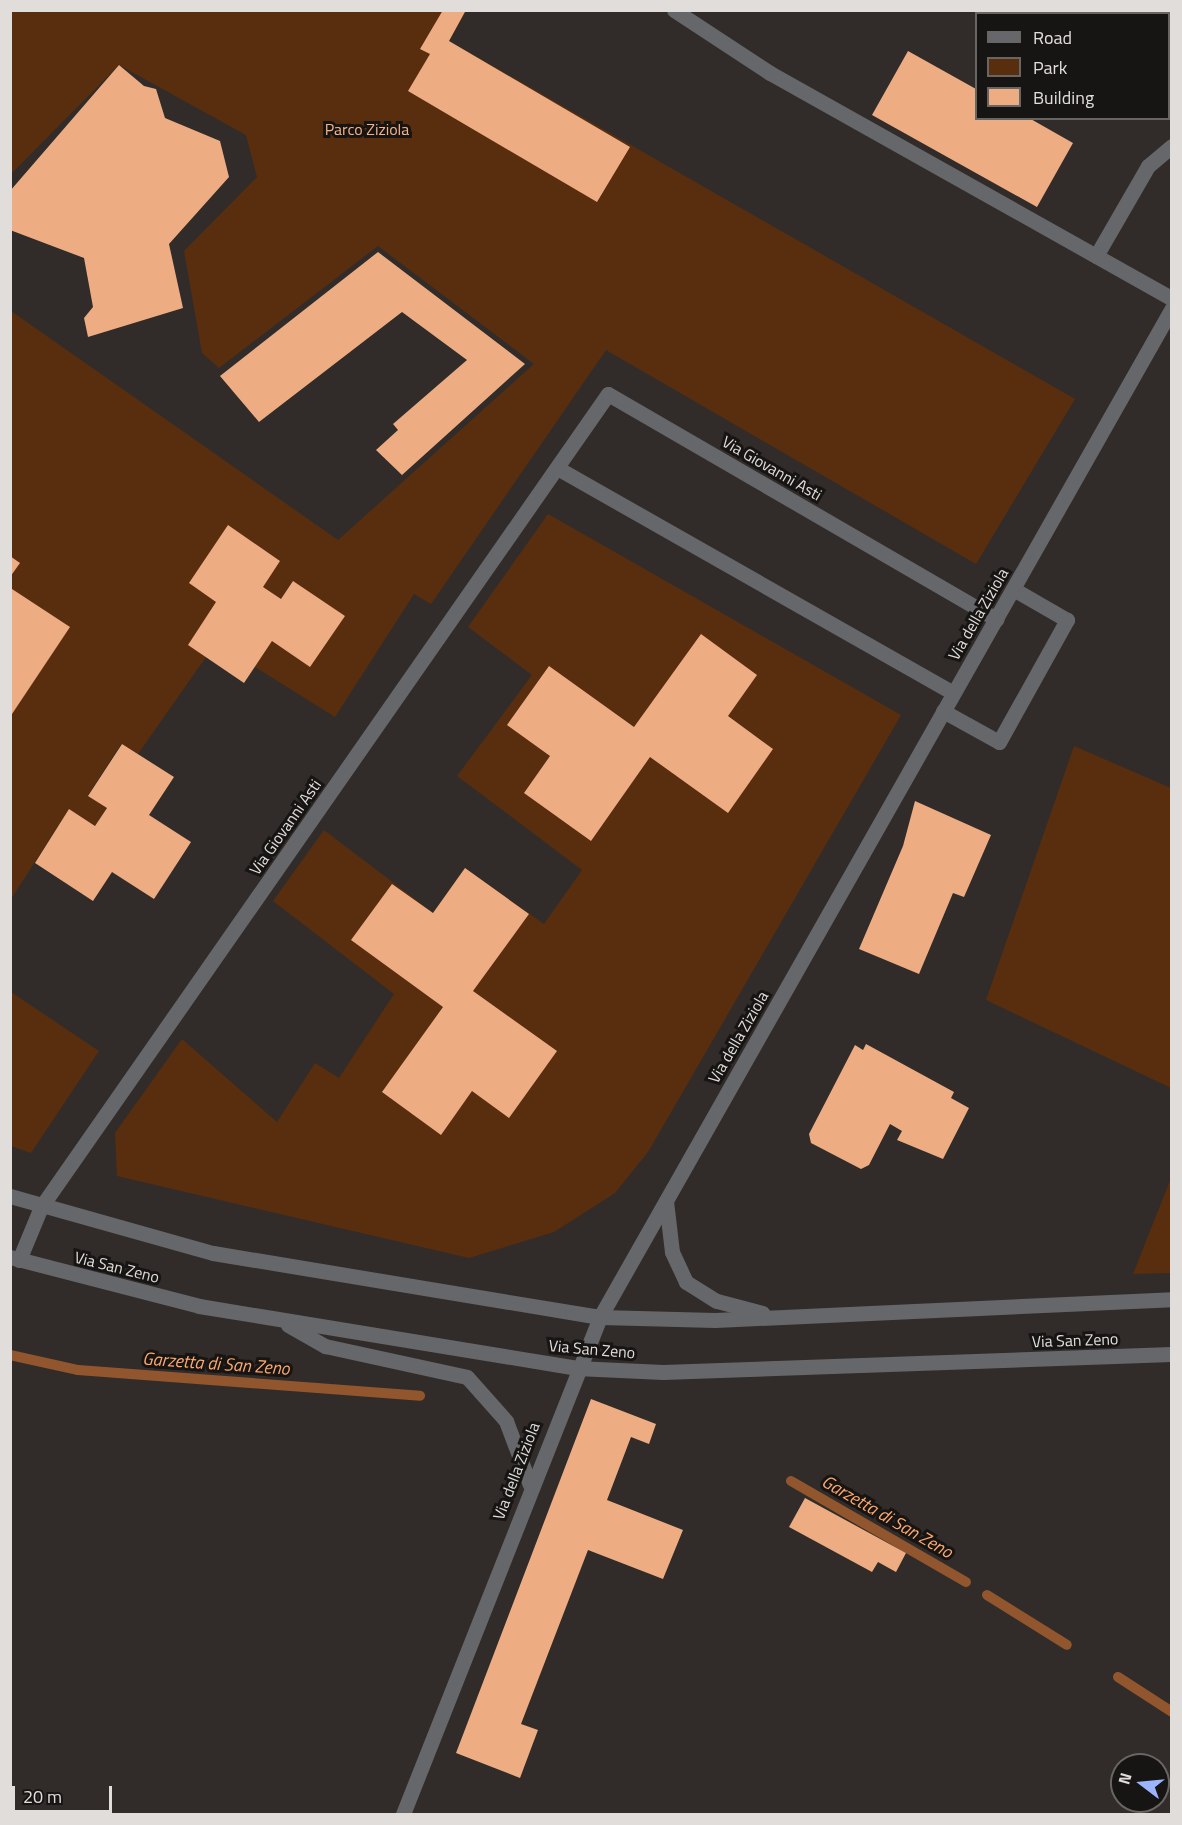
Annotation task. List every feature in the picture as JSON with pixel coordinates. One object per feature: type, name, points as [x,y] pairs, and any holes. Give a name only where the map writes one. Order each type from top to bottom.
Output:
[{"type":"street","points":[[674,10],[770,73],[1096,256],[1171,308]]},
{"type":"street","points":[[1096,256],[1148,166],[1172,146]]},
{"type":"street","name":"Via della Ziziola","points":[[403,1815],[576,1368],[600,1317],[1171,308]]},
{"type":"street","name":"Via Giovanni Asti","points":[[41,1207],[559,469],[608,394],[996,619]]},
{"type":"street","points":[[559,469],[953,693]]},
{"type":"street","points":[[944,711],[999,742],[1067,620],[1013,590]]},
{"type":"street","name":"Via San Zeno","points":[[10,1196],[41,1207],[213,1253],[600,1317],[777,1317],[1172,1299]]},
{"type":"street","points":[[666,1201],[672,1252],[687,1282],[717,1301],[777,1317]]},
{"type":"street","name":"Via San Zeno","points":[[41,1207],[15,1259],[199,1306],[576,1368],[663,1372],[1172,1354]]},
{"type":"street","points":[[278,1318],[325,1347],[467,1377],[506,1421],[530,1485]]},
{"type":"green space","name":"Parco Ziziola","points":[[11,11],[466,11],[449,41],[1075,399],[976,564],[606,350],[431,604],[414,594],[335,717],[255,667],[206,657],[138,754],[121,744],[88,795],[107,808],[95,826],[69,809],[11,899],[11,311],[338,540],[534,364],[378,246],[219,368],[202,353],[184,251],[257,177],[246,135],[119,65],[11,174]]},
{"type":"green space","points":[[548,514],[901,715],[648,1152],[615,1193],[554,1232],[469,1258],[117,1176],[115,1133],[182,1039],[277,1122],[315,1063],[339,1078],[394,994],[273,901],[324,830],[433,913],[465,868],[544,924],[582,870],[457,776],[532,675],[468,627]]},
{"type":"green space","points":[[1074,746],[1171,788],[1171,1088],[986,1000]]},
{"type":"green space","points":[[11,992],[99,1051],[31,1153],[11,1146]]},
{"type":"green space","points":[[1171,1178],[1171,1273],[1133,1274]]},
{"type":"building","points":[[443,10],[466,10],[449,41],[630,147],[597,202],[408,91],[430,54],[420,49]]},
{"type":"building","points":[[908,51],[975,88],[975,120],[1033,120],[1073,143],[1037,207],[872,115]]},
{"type":"building","points":[[119,65],[144,86],[156,89],[165,118],[220,141],[229,177],[169,244],[183,308],[88,337],[84,318],[93,307],[84,258],[10,230],[10,191]]},
{"type":"building","points":[[378,252],[525,364],[402,475],[376,450],[398,430],[393,424],[467,360],[402,312],[259,422],[220,376]]},
{"type":"building","points":[[228,525],[280,561],[263,587],[281,599],[293,581],[345,616],[310,667],[272,641],[244,683],[188,645],[216,602],[189,583]]},
{"type":"building","points":[[10,556],[20,563],[10,577]]},
{"type":"building","points":[[12,589],[70,627],[10,717],[10,591]]},
{"type":"building","points":[[701,634],[757,675],[728,716],[773,749],[728,813],[650,757],[591,841],[524,793],[550,756],[507,725],[549,666],[634,727]]},
{"type":"building","points":[[122,744],[174,777],[149,815],[191,842],[154,899],[112,872],[93,901],[35,863],[69,809],[95,826],[107,808],[88,796]]},
{"type":"building","points":[[915,801],[991,835],[964,897],[953,893],[919,974],[859,949],[903,846]]},
{"type":"building","points":[[465,868],[529,914],[473,991],[557,1051],[509,1118],[472,1091],[441,1135],[382,1092],[443,1007],[351,940],[392,884],[433,913]]},
{"type":"building","points":[[866,1044],[954,1092],[951,1098],[969,1108],[943,1159],[897,1140],[902,1131],[890,1124],[869,1165],[861,1169],[811,1143],[809,1134],[855,1045],[863,1050]]},
{"type":"building","points":[[591,1399],[656,1424],[649,1444],[631,1437],[607,1500],[683,1530],[663,1579],[588,1550],[521,1724],[538,1730],[520,1778],[456,1753]]},
{"type":"building","points":[[805,1498],[906,1553],[896,1572],[878,1562],[872,1572],[789,1527]]},
{"type":"waterway","name":"Garzetta di San Zeno","points":[[10,1355],[78,1370],[420,1396]]},
{"type":"waterway","name":"Garzetta di San Zeno","points":[[791,1481],[966,1582]]},
{"type":"waterway","name":"Garzetta di San Zeno","points":[[987,1595],[1067,1645]]},
{"type":"waterway","name":"Garzetta di San Zeno","points":[[1118,1677],[1172,1712]]}]
